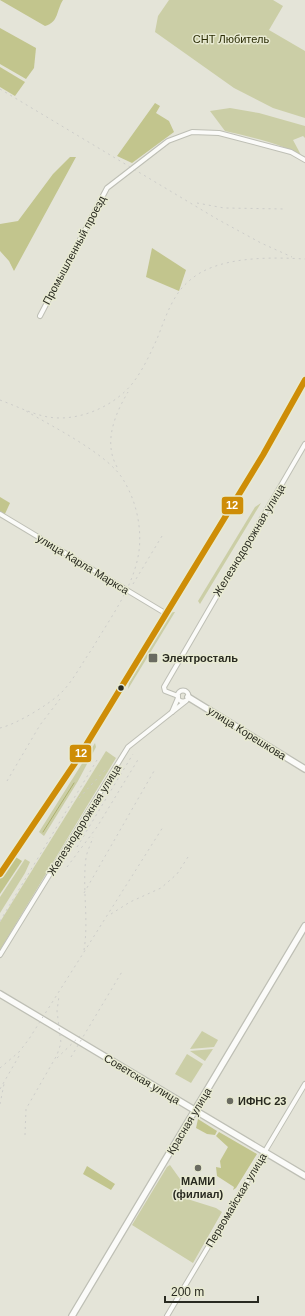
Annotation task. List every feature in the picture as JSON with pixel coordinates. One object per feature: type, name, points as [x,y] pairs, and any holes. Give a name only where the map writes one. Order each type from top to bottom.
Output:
[{"type":"main road","name":"улица Корешкова","points":[[187,699],[305,769]]},
{"type":"main road","name":"Красная улица","points":[[72,1316],[305,926]]},
{"type":"main road","name":"Советская улица","points":[[0,994],[305,1176]]},
{"type":"street","name":"Промышленный проезд","points":[[40,316],[107,188],[168,141],[192,132],[219,133],[291,152],[305,160]]},
{"type":"street","points":[[0,874],[75,763],[254,469],[305,380]]},
{"type":"street","name":"Железнодорожная улица","points":[[178,697],[164,690],[170,677],[305,444]]},
{"type":"street","name":"улица Карла Маркса","points":[[0,514],[166,613]]},
{"type":"street","points":[[171,714],[180,692],[184,691],[188,693],[187,699],[181,701],[178,697]]},
{"type":"street","name":"Железнодорожная улица","points":[[0,955],[128,747],[171,714],[187,699]]},
{"type":"street","name":"Первомайская улица","points":[[168,1314],[305,1084]]},
{"type":"street","points":[[168,1314],[174,1316]]},
{"type":"green space","points":[[0,0],[63,0],[53,22],[45,26]]},
{"type":"green space","name":"СНТ Любитель","points":[[169,0],[273,0],[283,6],[269,30],[305,51],[305,118],[273,108],[234,88],[155,32],[158,16]]},
{"type":"green space","points":[[0,28],[36,48],[34,68],[26,79],[0,64]]},
{"type":"green space","points":[[0,67],[25,82],[15,96],[0,87]]},
{"type":"green space","points":[[155,103],[160,106],[156,113],[169,121],[174,132],[132,163],[117,156]]},
{"type":"green space","points":[[230,108],[259,113],[305,126],[305,138],[303,136],[293,140],[301,155],[273,143],[225,131],[210,111]]},
{"type":"green space","points":[[70,157],[76,157],[14,271],[9,261],[0,251],[0,224],[18,221],[53,174]]},
{"type":"green space","points":[[152,248],[186,270],[179,291],[146,277]]},
{"type":"green space","points":[[0,497],[10,503],[4,516],[0,514]]},
{"type":"green space","points":[[261,503],[200,604],[198,601],[255,507]]},
{"type":"green space","points":[[175,612],[128,689],[129,683],[170,613]]},
{"type":"green space","points":[[95,743],[96,747],[78,781],[44,836],[39,832]]},
{"type":"green space","points":[[106,751],[116,758],[0,950],[0,922]]},
{"type":"green space","points":[[14,856],[22,861],[0,894],[0,878]]},
{"type":"green space","points":[[25,859],[30,862],[25,873],[0,913],[0,897]]},
{"type":"green space","points":[[202,1031],[218,1040],[214,1047],[190,1049]]},
{"type":"green space","points":[[213,1049],[205,1061],[190,1051]]},
{"type":"green space","points":[[187,1054],[203,1064],[191,1083],[175,1074]]},
{"type":"green space","points":[[198,1119],[217,1131],[215,1135],[207,1134],[196,1128]]},
{"type":"green space","points":[[219,1132],[257,1154],[236,1188],[233,1190],[234,1187],[217,1176],[216,1167],[221,1168],[220,1161],[228,1147],[216,1136]]},
{"type":"green space","points":[[170,1165],[180,1179],[181,1197],[216,1208],[222,1212],[193,1263],[132,1225],[167,1167]]},
{"type":"green space","points":[[87,1166],[115,1184],[111,1190],[83,1174]]},
{"type":"waterway","points":[[43,832],[74,783]]},
{"type":"railway","points":[[0,89],[217,219],[261,243],[292,257]]},
{"type":"railway","points":[[197,203],[224,208],[285,209]]},
{"type":"railway","points":[[0,400],[42,416],[59,418],[83,415],[105,406],[124,392],[140,373],[174,300],[189,281],[200,273],[228,263],[260,258],[305,259]]},
{"type":"railway","points":[[117,467],[111,448],[112,428],[119,409],[128,392]]},
{"type":"railway","points":[[0,728],[15,723],[40,708],[55,698],[70,683],[127,590],[136,564],[140,542],[139,524],[135,506],[124,481],[117,471],[107,461],[80,442],[26,411]]},
{"type":"railway","points":[[133,584],[162,536]]},
{"type":"railway","points":[[7,781],[40,725],[60,699]]},
{"type":"railway","points":[[77,847],[133,754]]},
{"type":"railway","points":[[67,867],[97,827],[139,758]]},
{"type":"railway","points":[[0,921],[97,760]]},
{"type":"railway","points":[[79,798],[107,768]]},
{"type":"railway","points":[[84,893],[154,771]]},
{"type":"railway","points":[[0,1068],[19,1052],[29,1039],[163,827]]},
{"type":"railway","points":[[84,950],[86,927],[85,869],[87,855],[93,837]]},
{"type":"railway","points":[[111,914],[130,902],[161,888],[177,874],[188,857]]},
{"type":"railway","points":[[71,1057],[123,970]]},
{"type":"railway","points":[[25,1135],[26,1109],[57,1055],[61,1043],[57,1011],[59,996]]},
{"type":"railway","points":[[57,1058],[80,1036]]},
{"type":"railway","points":[[0,1089],[19,1056]]},
{"type":"railway","points":[[0,1104],[4,1084]]},
{"type":"transit line","name":"12","points":[[0,874],[75,763],[263,455],[305,380]]},
{"type":"place","name":"Электросталь","points":[[153,658]]},
{"type":"place","name":"ИФНС 23","points":[[230,1101]]},
{"type":"place","name":"МАМИ (филиал)","points":[[198,1168]]}]
